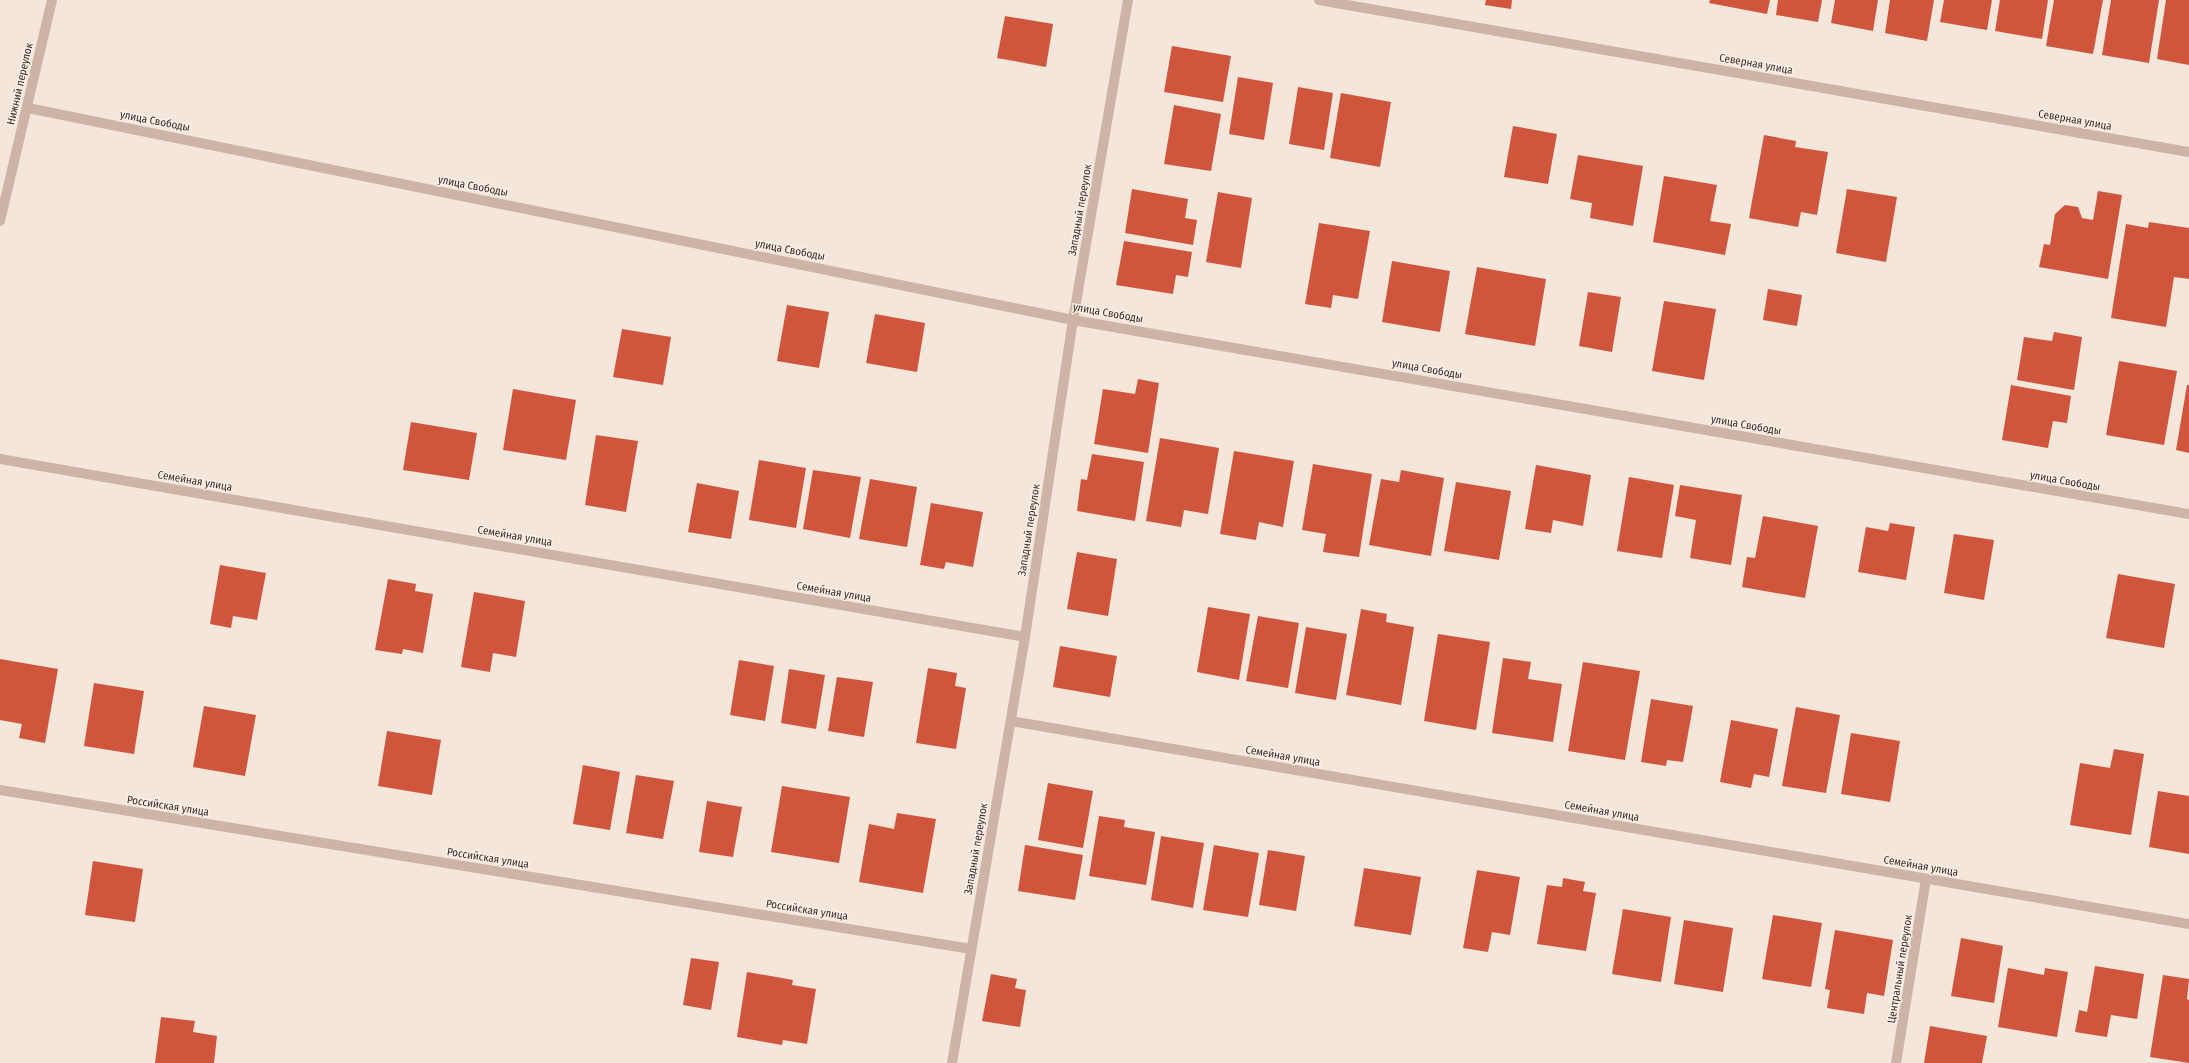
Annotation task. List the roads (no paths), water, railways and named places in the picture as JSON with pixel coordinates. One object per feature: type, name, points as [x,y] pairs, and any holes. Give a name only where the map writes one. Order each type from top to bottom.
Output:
[{"type":"street","name":"Нижний переулок","points":[[0,221],[28,108],[52,0]]},
{"type":"street","name":"Западный переулок","points":[[952,1063],[1025,637],[1073,320],[1128,0]]},
{"type":"street","name":"Северная улица","points":[[1319,0],[2189,152]]},
{"type":"street","name":"улица Свободы","points":[[28,108],[1073,320],[2189,514]]},
{"type":"street","name":"Семейная улица","points":[[0,459],[1025,637]]},
{"type":"street","name":"Семейная улица","points":[[1011,721],[2189,924]]},
{"type":"street","name":"Российская улица","points":[[0,790],[972,949]]},
{"type":"street","name":"Центральный переулок","points":[[1896,1063],[1926,879]]}]
